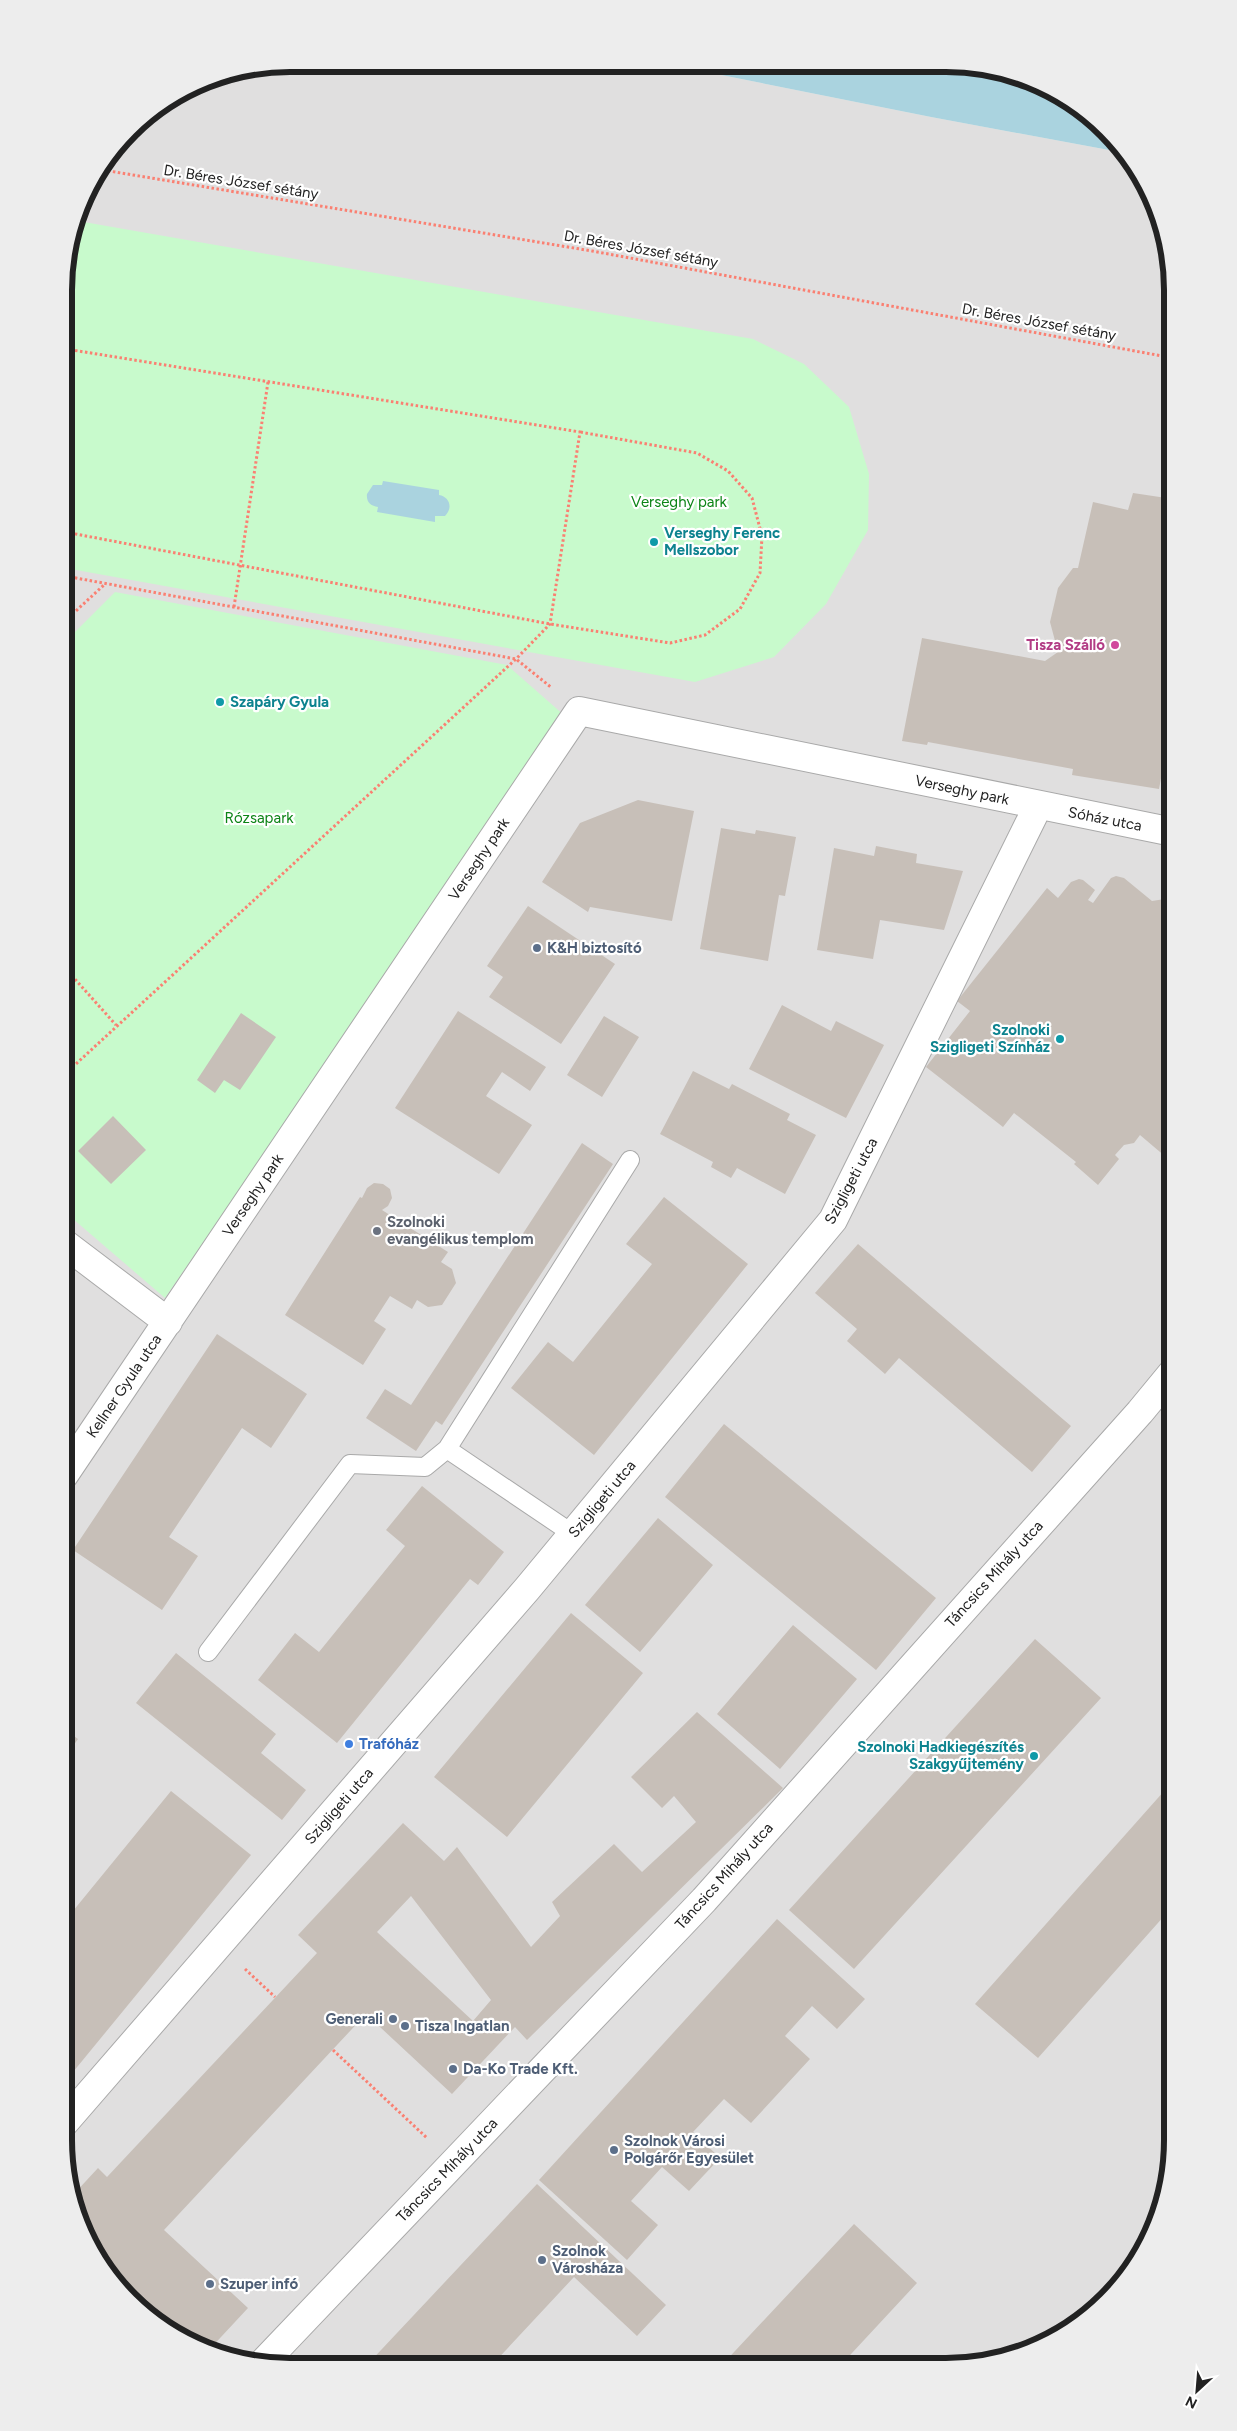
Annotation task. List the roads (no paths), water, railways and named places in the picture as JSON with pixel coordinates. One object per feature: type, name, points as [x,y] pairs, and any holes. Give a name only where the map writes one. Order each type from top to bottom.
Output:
[{"type":"street","name":"Verseghy park","points":[[168,1322],[579,711],[1038,806]]},
{"type":"street","name":"Sóház utca","points":[[1038,806],[1164,830]]},
{"type":"street","name":"Szigligeti utca","points":[[72,2114],[573,1534],[833,1220],[1038,806]]},
{"type":"street","points":[[72,1249],[168,1322]]},
{"type":"street","name":"Kellner Gyula utca","points":[[72,1463],[168,1322]]},
{"type":"street","name":"Táncsics Mihály utca","points":[[268,2357],[704,1900],[1164,1382]]},
{"type":"lane","points":[[208,1652],[350,1464],[425,1467],[448,1449],[630,1160]]},
{"type":"lane","points":[[448,1449],[573,1534]]},
{"type":"water","points":[[706,72],[946,72],[975,74],[1016,84],[1043,95],[1079,118],[1101,136],[1113,151]]},
{"type":"water","points":[[383,481],[439,490],[439,495],[448,500],[449,510],[445,516],[435,516],[435,522],[377,512],[378,507],[370,503],[367,499],[367,494],[373,485],[382,485]]},
{"type":"place","name":"Verseghy Ferenc Mellszobor","points":[[654,542]]},
{"type":"place","name":"Tisza Szálló","points":[[1115,645]]},
{"type":"place","name":"Szapáry Gyula","points":[[220,702]]},
{"type":"place","name":"K&H biztosító","points":[[537,948]]},
{"type":"place","name":"Szolnoki Szigligeti Színház","points":[[1060,1039]]},
{"type":"place","name":"Szolnoki evangélikus templom","points":[[377,1231]]},
{"type":"place","name":"Trafóház","points":[[349,1744]]},
{"type":"place","name":"Szolnoki Hadkiegészítés Szakgyűjtemény","points":[[1034,1756]]},
{"type":"place","name":"Generali","points":[[393,2019]]},
{"type":"place","name":"Tisza Ingatlan","points":[[405,2026]]},
{"type":"place","name":"Da-Ko Trade Kft.","points":[[453,2069]]},
{"type":"place","name":"Szolnok Városi Polgárőr Egyesület","points":[[614,2150]]},
{"type":"place","name":"Szolnok Városháza","points":[[542,2260]]},
{"type":"place","name":"Szuper infó","points":[[210,2284]]},
{"type":"park label","name":"Rózsapark","points":[[259,818]]}]
